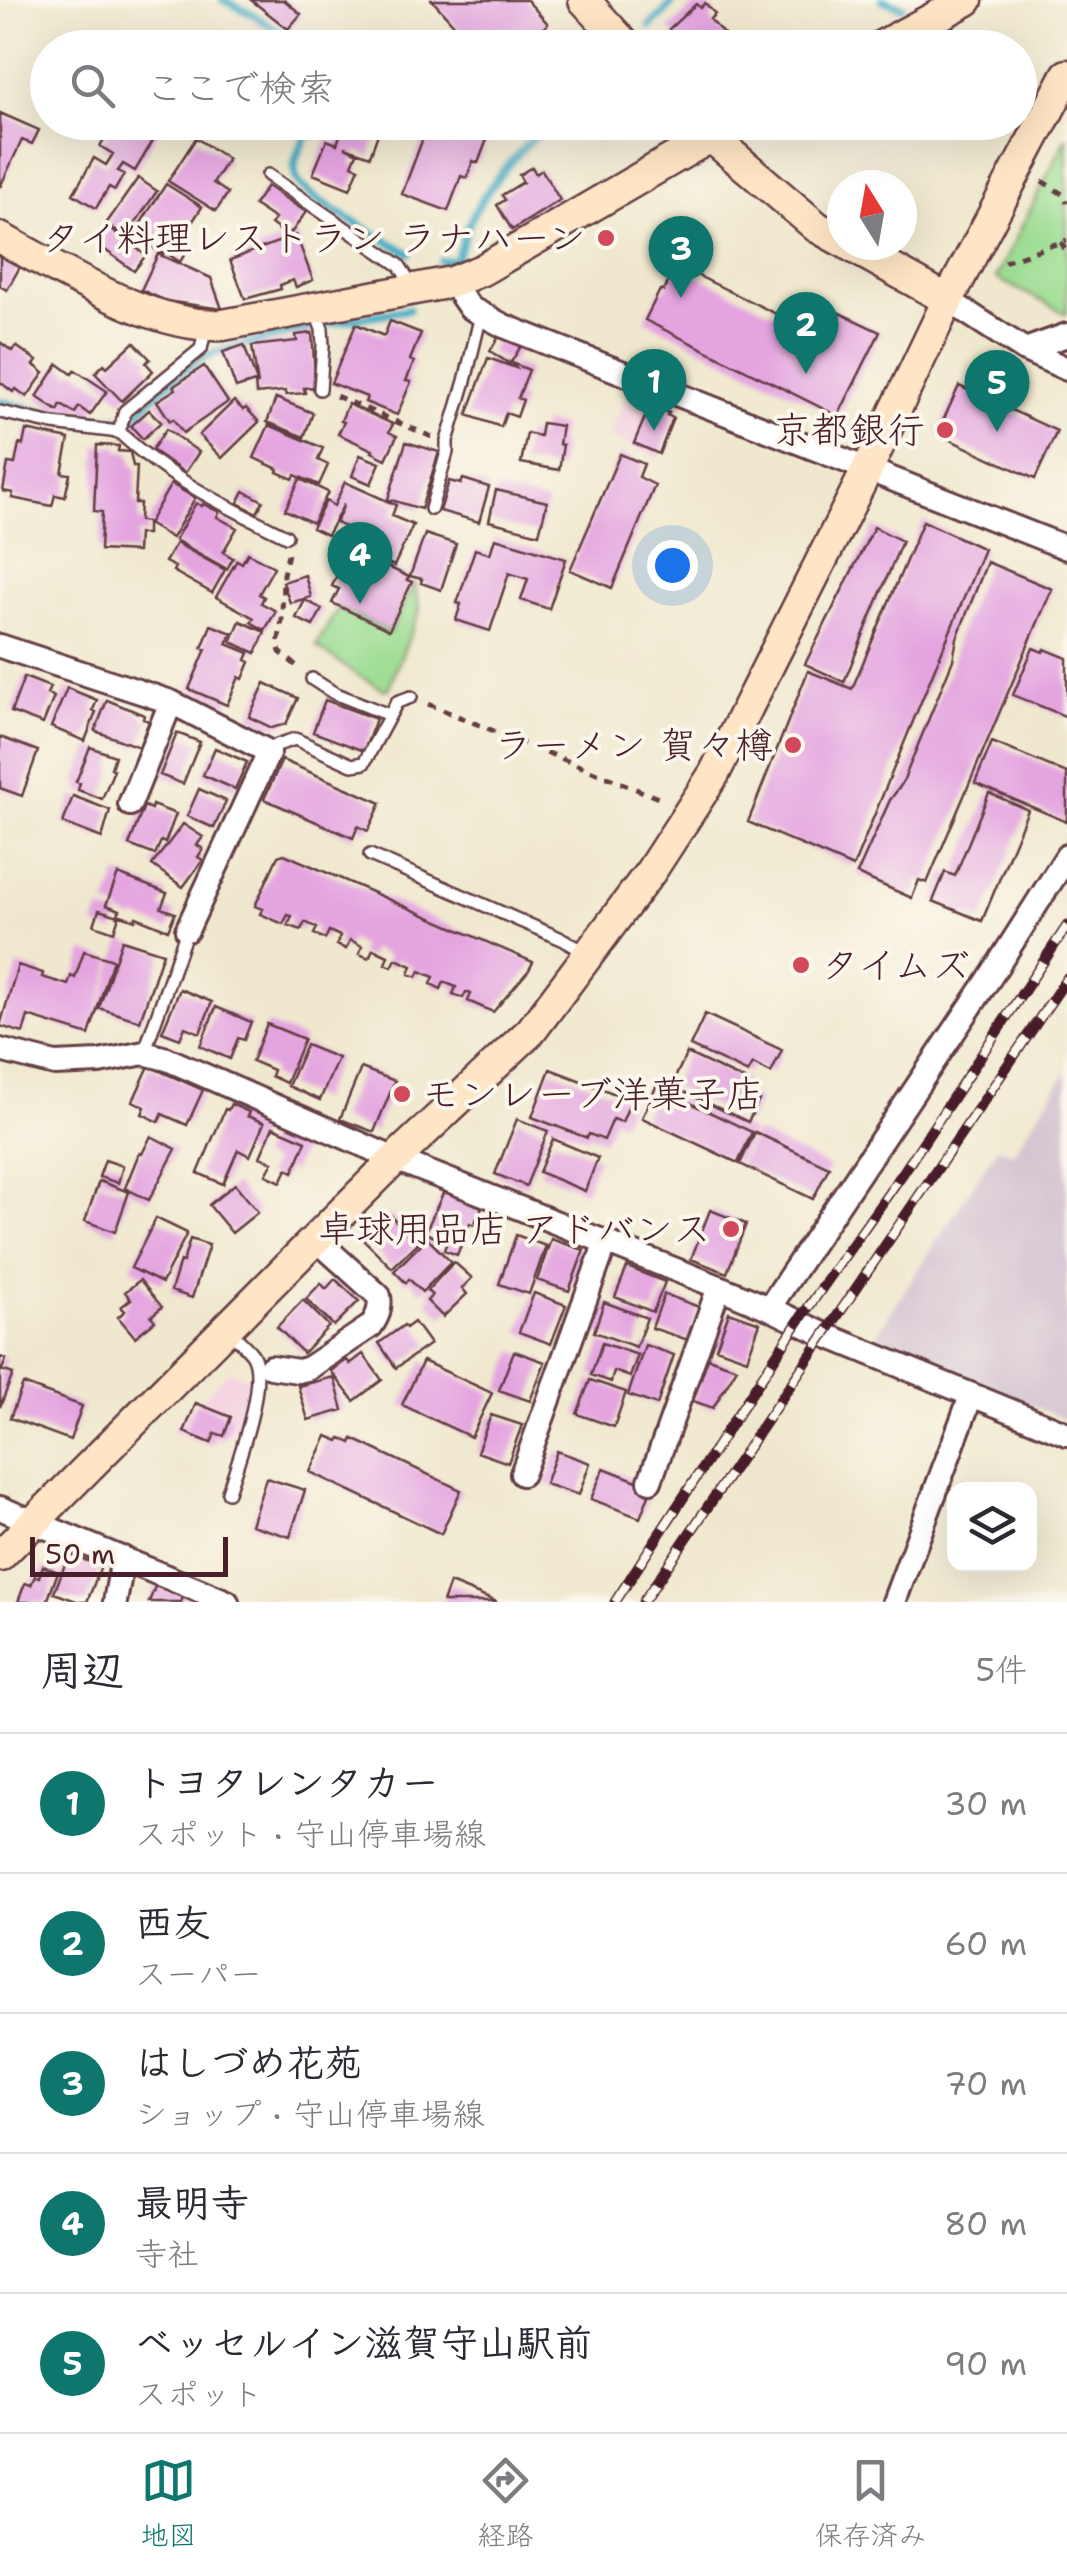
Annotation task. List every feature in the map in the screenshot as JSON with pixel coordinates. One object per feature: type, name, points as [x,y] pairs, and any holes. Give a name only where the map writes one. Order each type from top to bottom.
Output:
[{"type":"street","points":[[584,0],[612,30]]},
{"type":"street","points":[[911,30],[967,0]]},
{"type":"street","points":[[1037,131],[1067,74]]},
{"type":"street","points":[[0,238],[119,299],[173,318],[206,326],[319,320],[482,270],[694,140]]},
{"type":"street","points":[[728,140],[816,227],[827,233]]},
{"type":"street","points":[[0,1556],[394,1159],[531,1031],[651,871],[714,774],[948,300],[1032,140]]},
{"type":"street","points":[[877,260],[1025,350],[1067,368]]},
{"type":"street","points":[[452,282],[470,308],[480,314],[1067,548]]},
{"type":"street","points":[[1025,350],[1067,336]]},
{"type":"street","points":[[0,646],[171,702],[269,752],[187,930]]},
{"type":"street","points":[[130,804],[171,702]]},
{"type":"street","points":[[769,1308],[1067,856]]},
{"type":"street","points":[[0,1050],[55,1064],[144,1054],[167,1059],[394,1159],[719,1287],[1067,1434]]},
{"type":"street","points":[[271,1367],[298,1371],[315,1366],[377,1318],[379,1296],[316,1238]]},
{"type":"street","points":[[522,1474],[606,1242]]},
{"type":"street","points":[[650,1481],[719,1287]]},
{"type":"street","points":[[894,1602],[971,1396]]},
{"type":"street","points":[[0,1508],[227,1602]]},
{"type":"street","points":[[115,1602],[122,1558]]},
{"type":"lane","points":[[268,175],[399,265],[414,289]]},
{"type":"lane","points":[[431,508],[480,314]]},
{"type":"lane","points":[[319,320],[324,346],[320,389]]},
{"type":"lane","points":[[0,412],[54,424],[122,422],[201,350],[206,326]]},
{"type":"lane","points":[[122,422],[156,465],[286,536]]},
{"type":"lane","points":[[312,678],[334,693],[389,715]]},
{"type":"lane","points":[[269,752],[276,745],[295,739],[352,765],[364,763],[397,702],[411,697]]},
{"type":"lane","points":[[370,855],[588,954]]},
{"type":"lane","points":[[144,1054],[187,930]]},
{"type":"lane","points":[[226,1328],[252,1354],[257,1366],[248,1430],[228,1492]]},
{"type":"path","points":[[1040,179],[1064,194],[1067,203]]},
{"type":"path","points":[[1004,262],[1064,241],[1067,253]]},
{"type":"path","points":[[320,389],[447,441]]},
{"type":"path","points":[[286,536],[288,556],[278,645],[280,652],[312,678]]},
{"type":"path","points":[[411,697],[690,811]]},
{"type":"shaded area","points":[[631,385],[680,406],[659,459],[609,437]]},
{"type":"shaded area","points":[[1067,1071],[1067,1420],[873,1340],[998,1147],[1013,1153]]},
{"type":"shaded area","points":[[229,1371],[250,1378],[237,1430],[209,1446],[170,1430]]},
{"type":"green space","points":[[1067,136],[1067,314],[996,278]]},
{"type":"green space","points":[[414,583],[420,610],[388,689],[354,673],[316,646],[338,608],[390,632]]},
{"type":"building","points":[[251,0],[284,0],[301,14],[288,29]]},
{"type":"building","points":[[432,0],[527,0],[548,24],[542,30],[459,30]]},
{"type":"building","points":[[705,3],[715,14],[710,19],[720,30],[669,29],[696,4],[700,8]]},
{"type":"building","points":[[0,113],[30,126],[30,140],[34,140],[32,144],[22,140],[0,187]]},
{"type":"building","points":[[104,140],[153,140],[135,171],[123,164],[118,171],[124,174],[115,190],[109,187],[96,208],[73,194],[94,158],[106,165],[113,154],[100,146]]},
{"type":"building","points":[[195,140],[228,159],[213,183],[228,193],[216,211],[168,181]]},
{"type":"building","points":[[327,140],[337,144],[338,140],[376,140],[370,156],[345,147],[357,153],[352,165],[359,168],[350,189],[313,174]]},
{"type":"building","points":[[422,140],[487,140],[478,163],[473,161],[467,178],[461,176],[448,211],[402,194]]},
{"type":"building","points":[[532,167],[536,174],[542,170],[560,200],[512,230],[497,205],[505,200],[502,195],[523,182],[519,175]]},
{"type":"building","points":[[138,178],[157,191],[126,237],[106,224]]},
{"type":"building","points":[[166,184],[202,207],[182,238],[191,244],[180,262],[133,235]]},
{"type":"building","points":[[267,186],[306,212],[291,233],[286,235],[271,224],[275,219],[254,205]]},
{"type":"building","points":[[109,228],[146,255],[134,271],[97,244]]},
{"type":"building","points":[[296,235],[313,280],[296,287],[293,280],[280,285],[281,289],[245,299],[230,260]]},
{"type":"building","points":[[0,253],[21,265],[7,290],[0,286]]},
{"type":"building","points":[[158,254],[211,278],[222,309],[166,301],[141,290]]},
{"type":"building","points":[[676,265],[803,327],[805,323],[814,328],[825,306],[880,332],[838,416],[645,320]]},
{"type":"building","points":[[390,321],[421,333],[410,360],[414,362],[406,381],[411,382],[397,415],[365,402],[367,397],[331,383],[356,324],[384,336]]},
{"type":"building","points":[[312,333],[316,387],[286,395],[285,391],[256,394],[255,382],[236,388],[223,352],[244,345],[258,385],[252,346],[297,341],[296,335]]},
{"type":"building","points":[[501,333],[521,346],[510,364],[490,351]]},
{"type":"building","points":[[0,342],[12,351],[16,346],[37,361],[34,365],[44,373],[27,397],[0,382]]},
{"type":"building","points":[[134,342],[150,359],[146,363],[153,371],[122,401],[95,373]]},
{"type":"building","points":[[488,358],[529,370],[518,398],[523,400],[517,417],[506,413],[501,427],[467,415]]},
{"type":"building","points":[[58,364],[107,391],[90,415],[79,407],[75,413],[61,405],[58,411],[37,397]]},
{"type":"building","points":[[204,366],[228,402],[183,433],[157,401]]},
{"type":"building","points":[[959,386],[1057,431],[1035,479],[937,434]]},
{"type":"building","points":[[276,398],[313,413],[304,437],[267,422]]},
{"type":"building","points":[[234,401],[259,422],[222,458],[199,435]]},
{"type":"building","points":[[348,404],[393,424],[389,432],[397,436],[386,459],[338,434]]},
{"type":"building","points":[[656,407],[673,418],[659,454],[634,443],[649,408]]},
{"type":"building","points":[[149,410],[161,422],[143,439],[131,426]]},
{"type":"building","points":[[542,423],[562,426],[559,470],[521,463],[527,433],[540,436]]},
{"type":"building","points":[[269,425],[323,448],[318,460],[328,465],[319,485],[295,475],[293,479],[254,458]]},
{"type":"building","points":[[166,429],[199,452],[185,473],[152,450]]},
{"type":"building","points":[[26,430],[69,439],[62,473],[70,474],[65,497],[55,495],[52,506],[12,498],[13,493],[3,491],[8,463],[15,464]]},
{"type":"building","points":[[406,442],[439,452],[421,509],[388,499]]},
{"type":"building","points":[[97,445],[119,446],[118,451],[130,452],[133,466],[137,466],[135,503],[140,503],[139,521],[147,522],[147,534],[138,534],[137,552],[100,550],[102,512],[94,511]]},
{"type":"building","points":[[620,454],[644,464],[639,477],[655,485],[612,588],[570,570]]},
{"type":"building","points":[[360,455],[380,463],[371,484],[352,476]]},
{"type":"building","points":[[300,479],[328,492],[313,523],[285,510]]},
{"type":"building","points":[[463,479],[489,487],[479,522],[440,511],[449,481],[461,484]]},
{"type":"building","points":[[345,482],[396,505],[392,516],[413,525],[394,566],[360,551],[367,537],[336,523],[344,504],[327,535],[312,528],[326,501],[334,506]]},
{"type":"building","points":[[171,484],[195,498],[172,538],[148,524]]},
{"type":"building","points":[[496,490],[547,502],[539,534],[489,521]]},
{"type":"building","points":[[244,491],[263,501],[257,513],[238,503]]},
{"type":"building","points":[[196,503],[219,512],[217,517],[237,528],[223,552],[233,558],[227,569],[175,540]]},
{"type":"building","points":[[923,521],[984,549],[853,867],[748,822],[808,671],[852,689]]},
{"type":"building","points":[[874,527],[902,541],[844,682],[805,664]]},
{"type":"building","points":[[425,534],[456,544],[441,590],[410,576]]},
{"type":"building","points":[[495,538],[566,559],[549,609],[521,600],[528,579],[509,573],[490,631],[456,620],[461,604],[457,603],[475,549],[490,554]]},
{"type":"building","points":[[176,543],[225,570],[212,593],[173,571],[175,567],[165,562]]},
{"type":"building","points":[[357,552],[412,582],[389,630],[332,603],[339,589],[332,586],[343,562],[351,566]]},
{"type":"building","points":[[248,553],[274,567],[259,594],[264,597],[261,603],[276,611],[265,630],[251,622],[254,618],[216,597],[237,560],[242,563]]},
{"type":"building","points":[[987,562],[1052,589],[927,883],[919,880],[912,898],[857,874],[890,800],[902,784],[953,660],[957,638]]},
{"type":"building","points":[[305,575],[311,597],[290,603],[283,582]]},
{"type":"building","points":[[305,600],[322,609],[313,626],[296,618]]},
{"type":"building","points":[[240,621],[265,632],[256,653],[231,642]]},
{"type":"building","points":[[211,625],[232,633],[227,644],[249,653],[243,679],[239,677],[227,705],[189,689],[206,649],[202,648]]},
{"type":"building","points":[[1033,648],[1067,658],[1067,717],[1013,695]]},
{"type":"building","points":[[24,677],[50,687],[47,694],[54,697],[43,724],[11,712]]},
{"type":"building","points":[[265,683],[298,698],[286,724],[272,728],[249,717]]},
{"type":"building","points":[[67,688],[97,700],[85,741],[51,727]]},
{"type":"building","points":[[107,700],[144,715],[143,719],[149,721],[139,747],[95,731]]},
{"type":"building","points":[[325,700],[376,719],[364,751],[313,732]]},
{"type":"building","points":[[177,733],[200,742],[183,784],[160,775]]},
{"type":"building","points":[[0,737],[38,751],[22,796],[0,788]]},
{"type":"building","points":[[992,742],[1067,773],[1067,822],[975,783]]},
{"type":"building","points":[[90,747],[115,756],[111,768],[114,770],[102,799],[78,790],[80,783],[76,782]]},
{"type":"building","points":[[215,748],[247,762],[235,789],[203,775]]},
{"type":"building","points":[[282,760],[381,803],[368,831],[358,826],[353,838],[264,799]]},
{"type":"building","points":[[199,789],[226,801],[214,828],[187,816]]},
{"type":"building","points":[[989,793],[1028,810],[982,921],[933,901],[945,872],[955,876]]},
{"type":"building","points":[[73,796],[110,810],[102,838],[63,823]]},
{"type":"building","points":[[152,805],[176,814],[165,843],[161,841],[155,855],[129,845],[144,806],[151,809]]},
{"type":"building","points":[[183,824],[203,837],[197,845],[203,849],[198,857],[203,860],[183,887],[152,865]]},
{"type":"building","points":[[284,854],[533,962],[493,1012],[468,1001],[471,994],[466,992],[463,998],[453,994],[456,987],[444,982],[441,989],[431,984],[434,977],[420,971],[417,977],[409,974],[412,966],[396,959],[392,967],[385,964],[388,956],[373,949],[369,958],[359,954],[362,946],[350,940],[346,949],[337,945],[340,936],[329,931],[325,939],[314,934],[317,928],[305,922],[301,930],[288,925],[292,916],[288,915],[283,924],[260,914],[263,909],[255,906],[278,856]]},
{"type":"building","points":[[118,874],[167,893],[161,908],[175,913],[168,930],[118,914],[120,910],[106,905]]},
{"type":"building","points":[[99,910],[119,916],[114,932],[94,925]]},
{"type":"building","points":[[122,940],[163,953],[140,1021],[99,1008]]},
{"type":"building","points":[[84,951],[113,960],[89,1035],[28,1016],[23,1033],[0,1026],[18,965],[68,985],[71,976],[75,978]]},
{"type":"building","points":[[180,989],[212,1002],[200,1033],[185,1027],[180,1039],[162,1032]]},
{"type":"building","points":[[216,1007],[251,1022],[244,1040],[238,1038],[230,1059],[200,1046]]},
{"type":"building","points":[[705,1014],[782,1050],[771,1073],[753,1064],[748,1073],[690,1046]]},
{"type":"building","points":[[267,1024],[304,1039],[286,1083],[271,1076],[273,1070],[252,1061]]},
{"type":"building","points":[[306,1045],[338,1058],[320,1100],[288,1086]]},
{"type":"building","points":[[687,1053],[746,1081],[742,1092],[759,1100],[748,1122],[671,1086]]},
{"type":"building","points":[[149,1066],[203,1090],[187,1125],[162,1114],[159,1122],[142,1114],[145,1107],[133,1101]]},
{"type":"building","points":[[361,1068],[395,1081],[374,1132],[340,1119]]},
{"type":"building","points":[[550,1069],[631,1100],[622,1122],[613,1119],[604,1140],[589,1134],[587,1138],[532,1117]]},
{"type":"building","points":[[656,1087],[752,1132],[738,1163],[642,1118]]},
{"type":"building","points":[[231,1104],[264,1123],[250,1156],[238,1150],[223,1184],[198,1173],[225,1109]]},
{"type":"building","points":[[517,1119],[548,1131],[526,1186],[495,1174]]},
{"type":"building","points":[[273,1127],[306,1141],[293,1172],[287,1169],[281,1182],[266,1175],[273,1162],[260,1157]]},
{"type":"building","points":[[755,1132],[829,1167],[813,1199],[740,1164]]},
{"type":"building","points":[[151,1136],[176,1149],[149,1200],[125,1188],[139,1153],[142,1154]]},
{"type":"building","points":[[553,1139],[598,1158],[585,1191],[539,1172]]},
{"type":"building","points":[[105,1160],[123,1166],[118,1183],[99,1177]]},
{"type":"building","points":[[99,1181],[129,1192],[115,1232],[85,1221]]},
{"type":"building","points":[[235,1184],[258,1212],[232,1233],[209,1205]]},
{"type":"building","points":[[444,1191],[482,1207],[474,1225],[470,1223],[457,1255],[444,1250],[447,1242],[425,1233]]},
{"type":"building","points":[[710,1210],[746,1224],[727,1273],[691,1259]]},
{"type":"building","points":[[390,1215],[418,1243],[392,1268],[364,1240]]},
{"type":"building","points":[[156,1218],[187,1233],[162,1283],[131,1268]]},
{"type":"building","points":[[516,1235],[546,1246],[529,1294],[499,1284]]},
{"type":"building","points":[[427,1238],[451,1262],[422,1292],[394,1271]]},
{"type":"building","points":[[190,1239],[209,1245],[192,1298],[171,1291]]},
{"type":"building","points":[[551,1239],[584,1250],[569,1291],[537,1280]]},
{"type":"building","points":[[454,1262],[472,1278],[462,1288],[467,1294],[443,1317],[427,1301],[432,1295],[427,1291]]},
{"type":"building","points":[[627,1267],[665,1282],[653,1312],[615,1297]]},
{"type":"building","points":[[335,1279],[359,1301],[334,1326],[306,1299],[321,1283],[326,1289]]},
{"type":"building","points":[[140,1280],[162,1307],[151,1316],[155,1321],[135,1337],[118,1317],[125,1311],[121,1307],[131,1299],[125,1292]]},
{"type":"building","points":[[534,1293],[566,1305],[551,1344],[519,1332]]},
{"type":"building","points":[[664,1294],[699,1307],[688,1340],[652,1328]]},
{"type":"building","points":[[303,1300],[329,1326],[303,1353],[277,1327]]},
{"type":"building","points":[[604,1302],[647,1318],[636,1347],[594,1332]]},
{"type":"building","points":[[729,1312],[760,1323],[747,1359],[716,1348]]},
{"type":"building","points":[[414,1322],[430,1344],[396,1368],[379,1343]]},
{"type":"building","points":[[602,1343],[638,1355],[630,1377],[614,1371],[611,1382],[591,1375]]},
{"type":"building","points":[[645,1345],[674,1355],[657,1405],[628,1395]]},
{"type":"building","points":[[514,1351],[545,1362],[530,1401],[499,1390]]},
{"type":"building","points":[[363,1354],[382,1380],[354,1401],[331,1371]]},
{"type":"building","points":[[0,1357],[6,1359],[2,1370],[13,1374],[0,1407]]},
{"type":"building","points":[[708,1358],[737,1368],[713,1408],[693,1401]]},
{"type":"building","points":[[423,1361],[492,1393],[471,1437],[402,1405]]},
{"type":"building","points":[[334,1377],[343,1410],[308,1420],[298,1386]]},
{"type":"building","points":[[590,1380],[626,1392],[614,1427],[577,1414]]},
{"type":"building","points":[[23,1384],[82,1406],[70,1440],[10,1418]]},
{"type":"building","points":[[196,1403],[231,1417],[224,1436],[215,1433],[211,1443],[184,1432]]},
{"type":"building","points":[[491,1415],[522,1425],[508,1463],[477,1452]]},
{"type":"building","points":[[327,1436],[351,1443],[353,1439],[461,1490],[441,1534],[310,1472]]},
{"type":"building","points":[[557,1451],[590,1463],[579,1495],[545,1484]]},
{"type":"building","points":[[604,1468],[652,1487],[640,1518],[591,1499]]},
{"type":"building","points":[[266,1478],[305,1490],[290,1537],[251,1525]]},
{"type":"building","points":[[69,1554],[101,1566],[87,1602],[54,1593]]},
{"type":"building","points":[[43,1566],[58,1572],[47,1602],[18,1602],[25,1583],[31,1585]]},
{"type":"building","points":[[450,1583],[497,1602],[443,1602]]},
{"type":"building","points":[[156,1584],[184,1595],[181,1602],[149,1602]]},
{"type":"waterway","points":[[223,0],[276,30]]},
{"type":"waterway","points":[[650,26],[674,0]]},
{"type":"waterway","points":[[882,0],[902,7]]},
{"type":"waterway","points":[[304,140],[295,165],[297,180],[303,188],[409,253]]},
{"type":"waterway","points":[[441,261],[456,260],[470,220],[484,196],[532,140]]},
{"type":"waterway","points":[[0,401],[65,415],[131,419],[180,373],[213,353],[315,326],[409,309]]},
{"type":"railway","points":[[615,1602],[798,1322],[903,1173],[1067,926]]},
{"type":"railway","points":[[643,1602],[1067,978]]},
{"type":"place","name":"タイ料理レストラン ラナハーン","points":[[606,238]]},
{"type":"place","name":"はしづめ花苑","points":[[681,298]]},
{"type":"place","name":"西友","points":[[806,374]]},
{"type":"place","name":"京都銀行","points":[[945,430]]},
{"type":"place","name":"トヨタレンタカー","points":[[654,431]]},
{"type":"place","name":"ベッセルイン滋賀守山駅前","points":[[997,432]]},
{"type":"place","name":"最明寺","points":[[360,604]]},
{"type":"place","name":"ラーメン 賀々樽","points":[[793,745]]},
{"type":"place","name":"タイムズ","points":[[801,965]]},
{"type":"place","name":"モンレーブ洋菓子店","points":[[402,1094]]},
{"type":"place","name":"卓球用品店 アドバンス","points":[[731,1229]]}]
